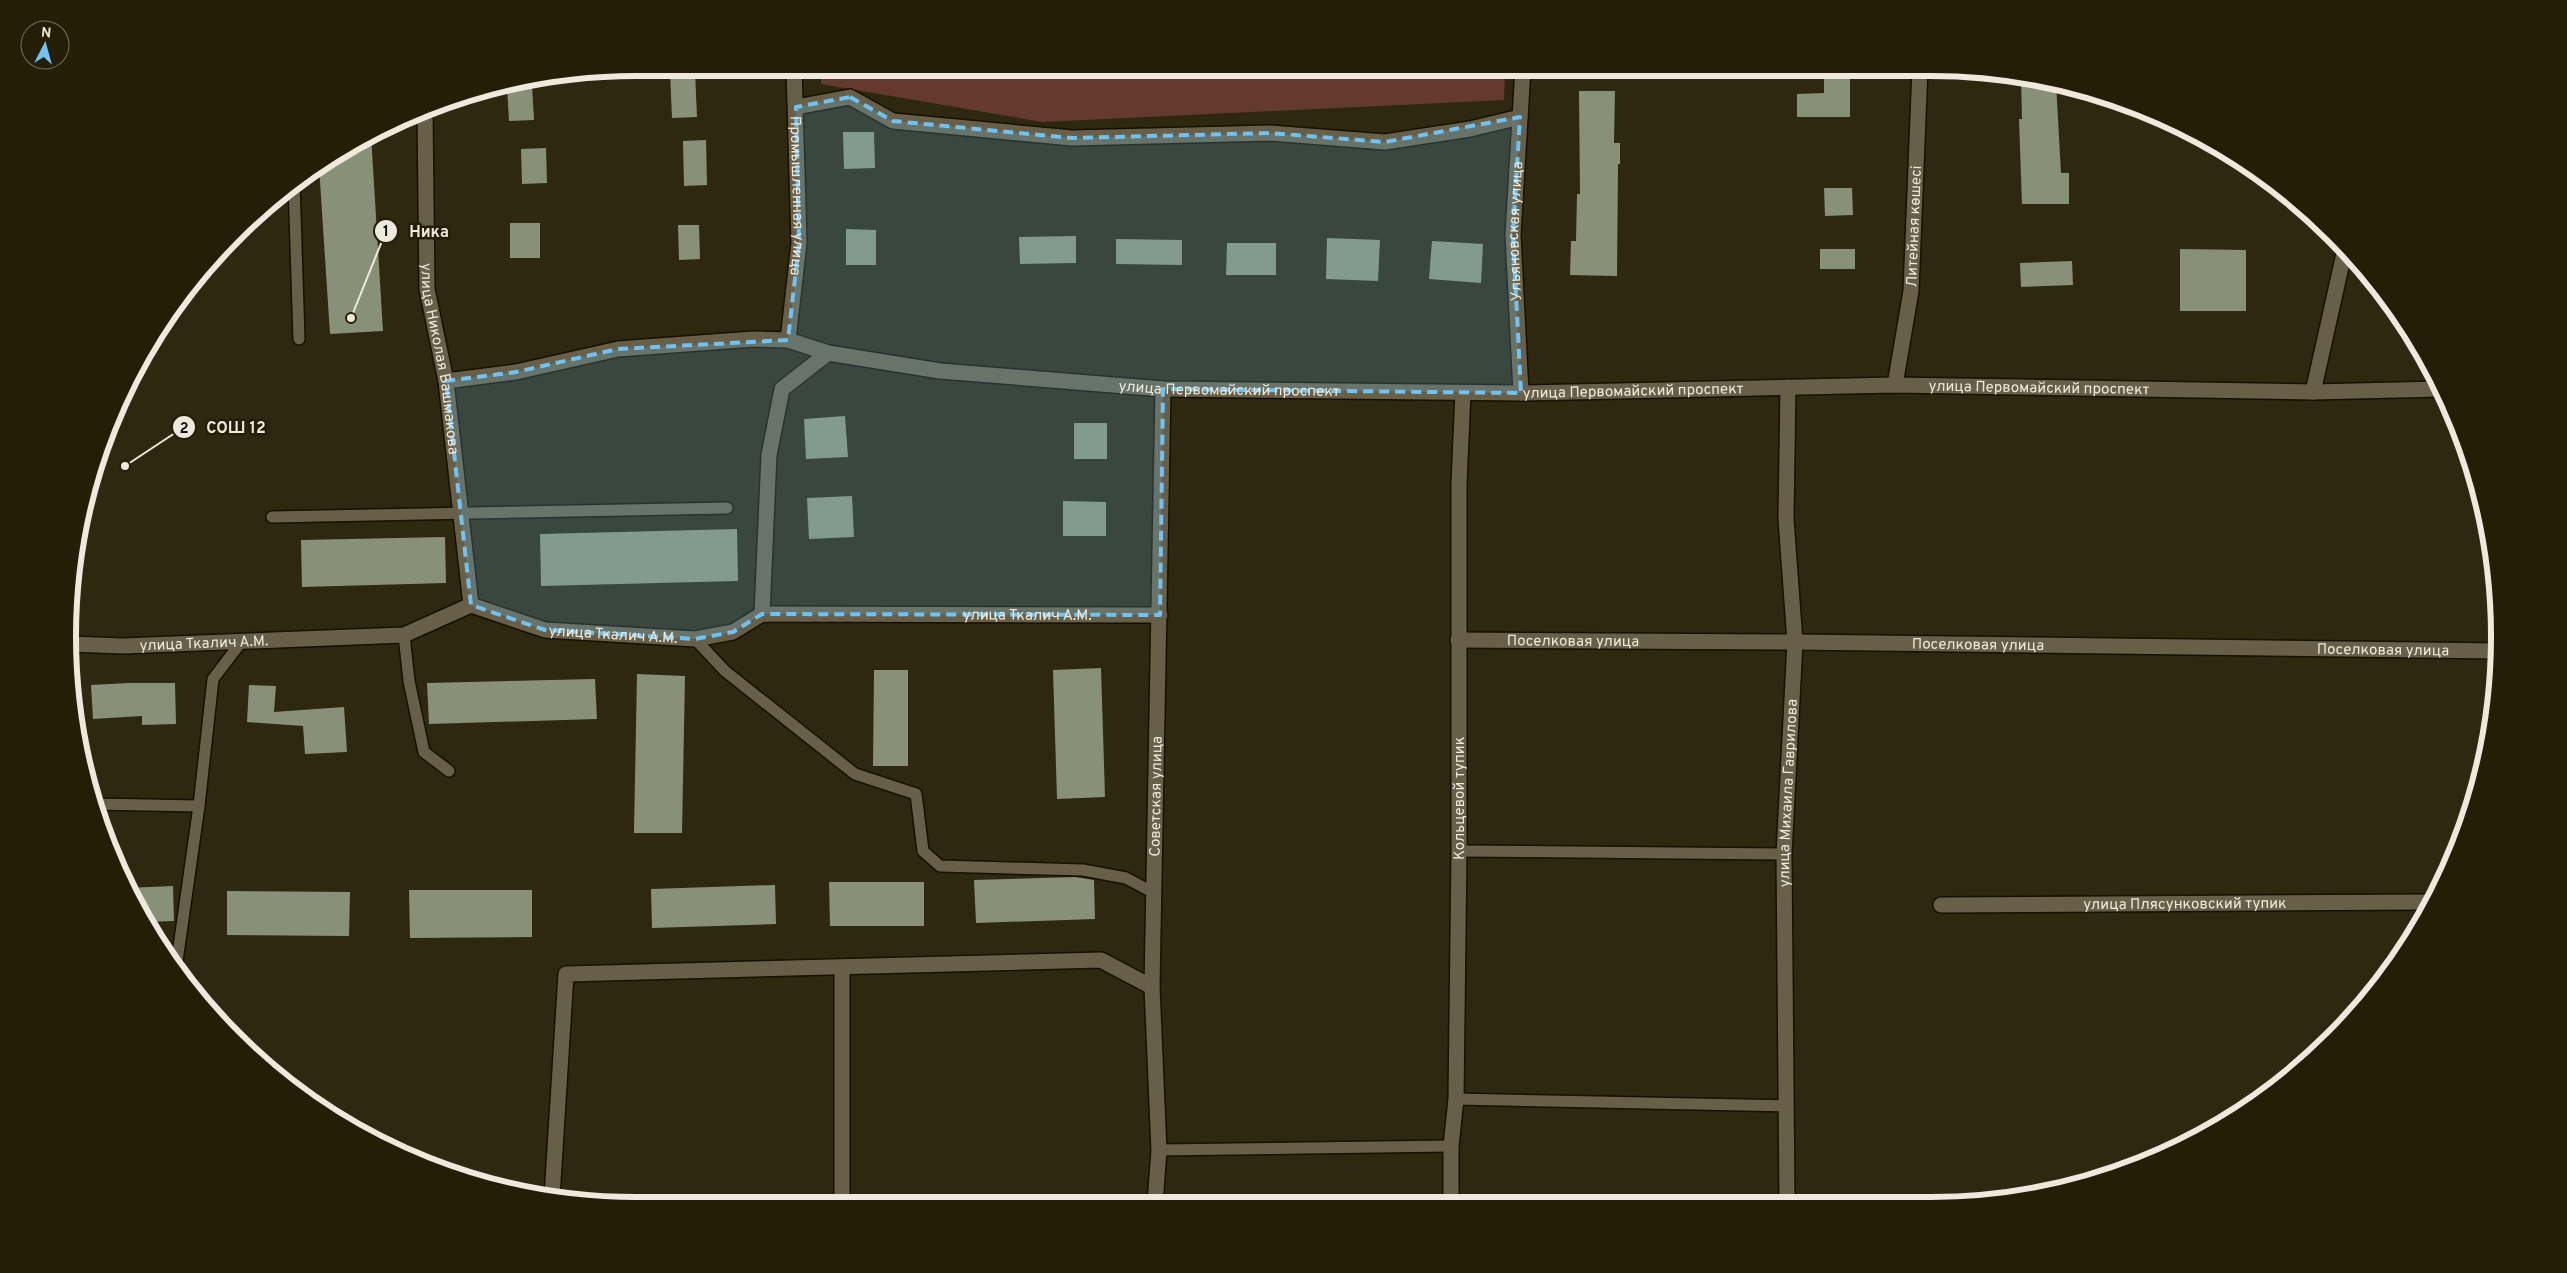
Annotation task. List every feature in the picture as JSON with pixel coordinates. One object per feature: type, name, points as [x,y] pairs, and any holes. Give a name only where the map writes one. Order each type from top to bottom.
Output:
[{"type":"street","name":"Промышленная улица","points":[[788,340],[799,243],[794,76]]},
{"type":"street","name":"Ульяновская улица","points":[[1521,393],[1513,235],[1523,76]]},
{"type":"street","name":"Литейная көшесі","points":[[1895,385],[1911,291],[1920,76]]},
{"type":"street","points":[[796,107],[850,97],[893,121],[1072,138],[1270,133],[1325,139],[1385,142],[1470,129],[1520,117]]},
{"type":"street","name":"улица Николая Башмакова","points":[[425,118],[427,289],[446,381],[472,605]]},
{"type":"street","points":[[2313,392],[2343,257]]},
{"type":"street","points":[[446,381],[516,372],[618,349],[753,339],[788,340],[828,353]]},
{"type":"street","points":[[762,614],[769,455],[782,389],[828,353]]},
{"type":"street","name":"улица Первомайский проспект","points":[[828,353],[940,372],[1163,389],[1521,393],[1895,385],[2313,392],[2433,389]]},
{"type":"street","name":"улица Михаила Гаврилова","points":[[1786,1197],[1784,854],[1795,642],[1786,519],[1788,387]]},
{"type":"street","name":"Советская улица","points":[[1156,1197],[1159,1150],[1152,987],[1163,389]]},
{"type":"street","name":"Кольцевой тупик","points":[[1451,1197],[1451,1146],[1456,1099],[1459,852],[1458,484],[1463,392]]},
{"type":"street","name":"улица Ткалич А.М.","points":[[76,644],[123,646],[404,635],[472,605],[545,630],[695,639],[733,632],[762,614],[1160,615]]},
{"type":"street","name":"Поселковая улица","points":[[1458,640],[2491,650]]},
{"type":"street","name":"улица Плясунковский тупик","points":[[1941,905],[2424,902]]},
{"type":"street","points":[[552,1190],[566,974],[1101,960],[1152,987]]},
{"type":"street","points":[[842,968],[842,1197]]},
{"type":"lane","points":[[294,193],[299,339]]},
{"type":"lane","points":[[272,517],[727,508]]},
{"type":"lane","points":[[404,635],[409,682],[424,752],[448,771]]},
{"type":"lane","points":[[695,639],[725,671],[855,774],[916,794],[923,851],[940,866],[1083,870],[1126,878],[1154,893]]},
{"type":"lane","points":[[178,957],[199,806],[213,679],[242,641]]},
{"type":"lane","points":[[102,804],[199,806]]},
{"type":"lane","points":[[1459,852],[1784,854]]},
{"type":"lane","points":[[1456,1099],[1786,1106]]},
{"type":"lane","points":[[1159,1150],[1451,1146]]},
{"type":"highlighted area","points":[[850,97],[893,121],[1072,138],[1270,133],[1385,142],[1520,117],[1513,235],[1521,393],[1163,389],[1160,615],[762,614],[733,632],[695,639],[545,630],[471,605],[446,381],[516,372],[618,349],[788,340],[799,243],[796,107]]},
{"type":"shaded area","points":[[821,76],[1505,76],[1504,100],[1042,122],[821,84]]},
{"type":"building","points":[[670,76],[695,76],[697,117],[672,118]]},
{"type":"building","points":[[1824,76],[1850,76],[1850,117],[1797,117],[1797,94],[1824,93]]},
{"type":"building","points":[[2021,84],[2056,91],[2061,173],[2069,173],[2069,204],[2022,204],[2019,119],[2022,119]]},
{"type":"building","points":[[532,86],[534,120],[509,121],[507,91]]},
{"type":"building","points":[[1579,91],[1615,91],[1614,143],[1620,143],[1620,164],[1618,164],[1617,276],[1570,275],[1571,241],[1576,241],[1577,194],[1580,194]]},
{"type":"building","points":[[843,132],[874,132],[875,168],[844,169]]},
{"type":"building","points":[[706,140],[707,185],[684,186],[683,141]]},
{"type":"building","points":[[371,143],[383,331],[330,334],[320,175]]},
{"type":"building","points":[[546,148],[547,183],[522,184],[521,149]]},
{"type":"building","points":[[1824,188],[1852,188],[1853,215],[1825,216]]},
{"type":"building","points":[[510,223],[540,223],[540,258],[510,258]]},
{"type":"building","points":[[678,225],[699,225],[700,259],[679,260]]},
{"type":"building","points":[[846,229],[876,230],[876,265],[846,265]]},
{"type":"building","points":[[1076,236],[1076,263],[1020,264],[1019,237]]},
{"type":"building","points":[[1327,238],[1380,240],[1378,281],[1326,279]]},
{"type":"building","points":[[1116,239],[1182,240],[1182,265],[1116,264]]},
{"type":"building","points":[[1432,241],[1483,244],[1481,283],[1429,279]]},
{"type":"building","points":[[1227,243],[1276,243],[1276,275],[1226,275]]},
{"type":"building","points":[[1820,249],[1855,249],[1855,269],[1820,269]]},
{"type":"building","points":[[2180,249],[2246,250],[2246,311],[2180,311]]},
{"type":"building","points":[[2072,261],[2073,285],[2021,287],[2020,263]]},
{"type":"building","points":[[845,416],[848,457],[806,459],[804,419]]},
{"type":"building","points":[[1074,423],[1107,423],[1107,459],[1074,459]]},
{"type":"building","points":[[852,496],[854,537],[809,539],[807,498]]},
{"type":"building","points":[[1063,501],[1106,502],[1106,536],[1063,536]]},
{"type":"building","points":[[737,529],[738,581],[541,586],[540,534]]},
{"type":"building","points":[[445,537],[446,583],[302,587],[301,540]]},
{"type":"building","points":[[1101,668],[1105,797],[1057,799],[1053,670]]},
{"type":"building","points":[[874,670],[908,670],[908,766],[873,766]]},
{"type":"building","points":[[637,674],[685,676],[682,833],[634,833]]},
{"type":"building","points":[[595,679],[597,719],[429,724],[427,683]]},
{"type":"building","points":[[175,683],[176,724],[142,725],[142,716],[93,719],[91,685]]},
{"type":"building","points":[[249,685],[276,686],[274,712],[344,707],[347,752],[305,754],[303,726],[247,722]]},
{"type":"building","points":[[1075,877],[1094,880],[1095,919],[976,923],[974,880]]},
{"type":"building","points":[[829,882],[924,882],[924,926],[830,926]]},
{"type":"building","points":[[775,885],[776,924],[652,928],[651,889]]},
{"type":"building","points":[[173,886],[174,921],[154,922],[136,888]]},
{"type":"building","points":[[409,890],[532,890],[532,937],[410,938]]},
{"type":"building","points":[[227,891],[350,892],[349,936],[227,935]]},
{"type":"place","name":"Ника","points":[[351,318]]},
{"type":"place","name":"СОШ 12","points":[[125,466]]}]
